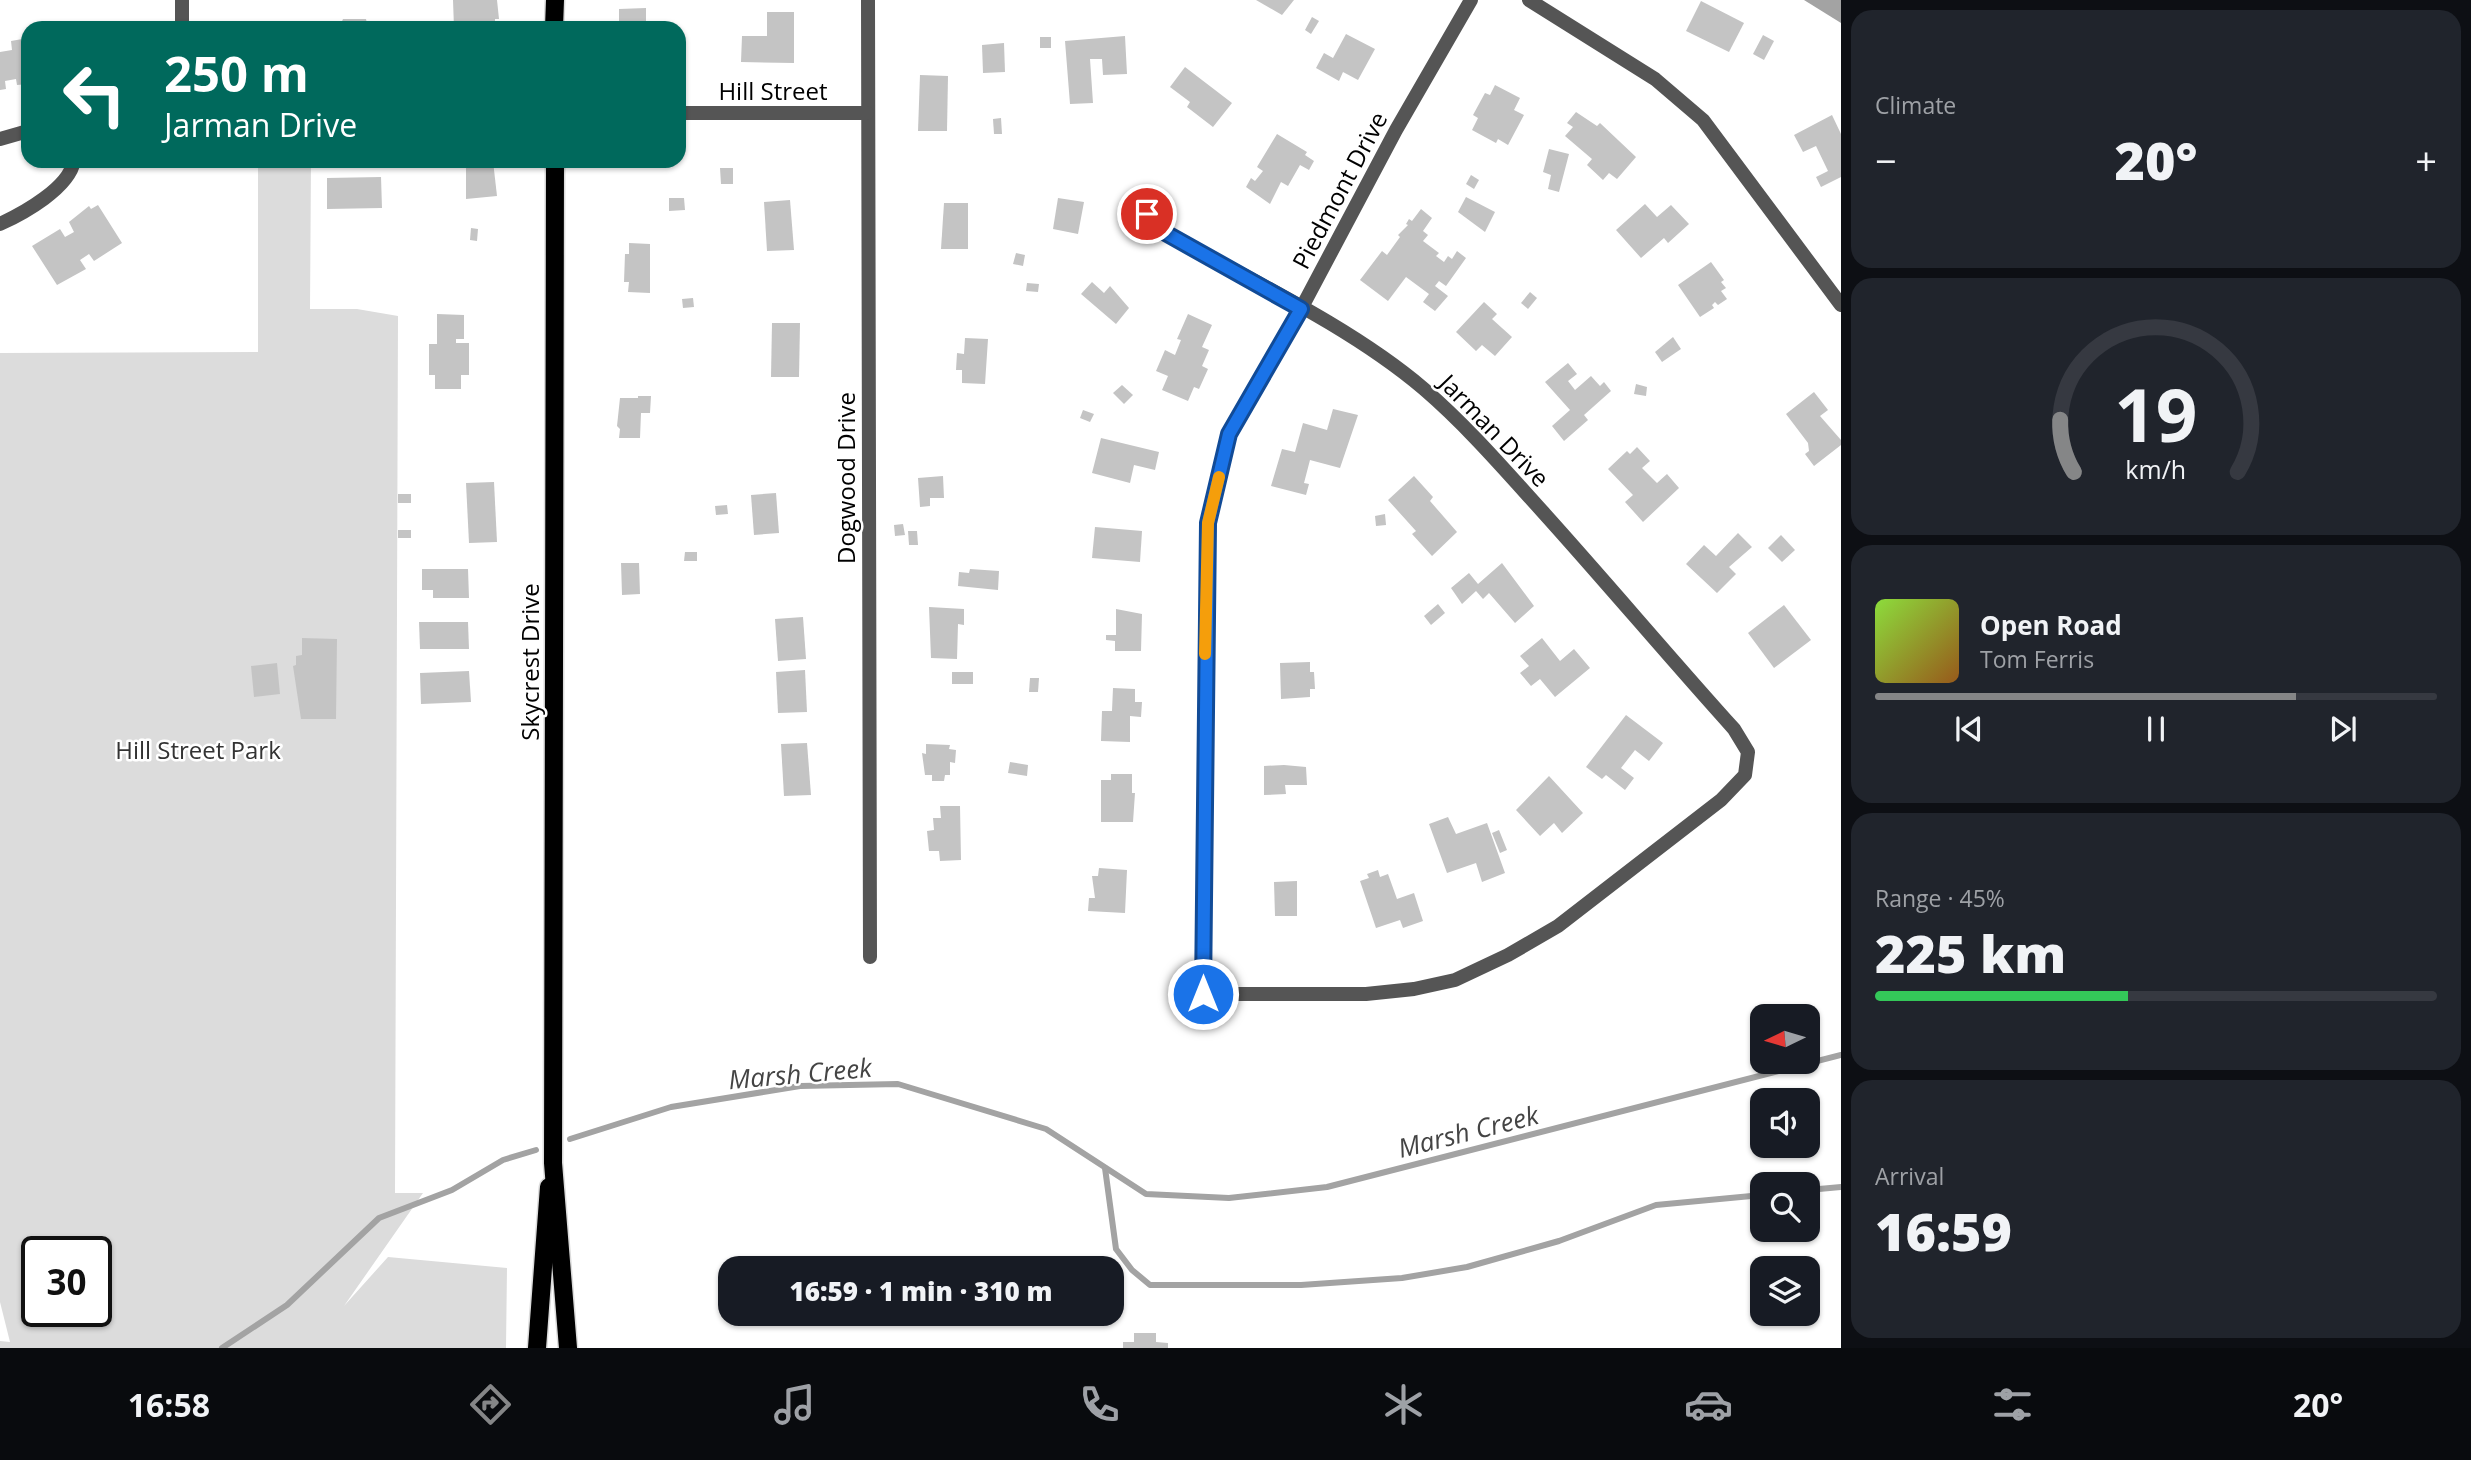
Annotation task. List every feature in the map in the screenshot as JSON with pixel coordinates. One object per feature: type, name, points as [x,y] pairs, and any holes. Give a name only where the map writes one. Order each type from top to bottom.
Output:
[{"type":"main road","points":[[554,21],[555,0]]},
{"type":"main road","name":"Skycrest Drive","points":[[555,168],[553,1163],[568,1348]]},
{"type":"main road","name":"Skycrest Drive","points":[[537,1348],[545,1216],[553,1163]]},
{"type":"street","points":[[182,0],[182,21]]},
{"type":"street","name":"Dogwood Drive","points":[[869,0],[867,113],[870,957]]},
{"type":"street","name":"Piedmont Drive","points":[[1471,0],[1396,130],[1301,309],[1229,434],[1208,523],[1203,994],[1366,994],[1455,980],[1558,926],[1623,878]]},
{"type":"street","points":[[1528,0],[1655,79],[1703,120],[1841,305]]},
{"type":"street","name":"Hill Street","points":[[686,113],[867,113]]},
{"type":"street","points":[[0,139],[21,133]]},
{"type":"street","points":[[0,224],[31,209],[73,168]]},
{"type":"street","name":"Jarman Drive","points":[[1147,214],[1162,231],[1361,343],[1424,389],[1485,448],[1734,729],[1748,752],[1745,775],[1721,800],[1623,878]]},
{"type":"green space","name":"Hill Street Park","points":[[258,168],[311,168],[310,309],[357,309],[398,316],[395,1193],[423,1193],[344,1306],[388,1257],[507,1268],[506,1348],[0,1348],[0,1341],[10,1342],[0,1302],[0,353],[258,352]]},
{"type":"shaded area","points":[[1804,0],[1841,0],[1841,23]]},
{"type":"building","points":[[453,0],[497,0],[499,19],[495,21],[454,21]]},
{"type":"building","points":[[1256,0],[1294,0],[1282,15]]},
{"type":"building","points":[[1701,1],[1744,23],[1729,52],[1686,31]]},
{"type":"building","points":[[646,8],[646,21],[619,21],[619,9]]},
{"type":"building","points":[[767,12],[794,12],[794,63],[741,62],[742,36],[767,36]]},
{"type":"building","points":[[1312,17],[1319,21],[1311,34],[1305,30]]},
{"type":"building","points":[[366,19],[366,21],[342,21]]},
{"type":"building","points":[[1346,34],[1375,49],[1358,80],[1343,72],[1339,81],[1316,68],[1324,53],[1333,58]]},
{"type":"building","points":[[1763,35],[1774,41],[1764,60],[1753,54]]},
{"type":"building","points":[[1125,36],[1127,74],[1103,75],[1102,59],[1090,59],[1093,103],[1070,104],[1065,41]]},
{"type":"building","points":[[1040,37],[1051,37],[1051,48],[1040,48]]},
{"type":"building","points":[[21,39],[21,85],[17,85],[16,79],[5,81],[6,89],[0,90],[0,52],[12,50],[11,41]]},
{"type":"building","points":[[1004,43],[1005,72],[983,73],[982,45]]},
{"type":"building","points":[[1185,67],[1232,103],[1213,127],[1187,107],[1190,102],[1170,87]]},
{"type":"building","points":[[920,75],[948,76],[947,131],[918,131]]},
{"type":"building","points":[[1495,85],[1520,98],[1514,110],[1524,115],[1508,145],[1498,139],[1496,143],[1472,130],[1478,118],[1473,115],[1485,93],[1490,95]]},
{"type":"building","points":[[1576,112],[1597,126],[1600,123],[1636,157],[1617,179],[1609,173],[1603,180],[1587,165],[1592,159],[1565,136],[1573,127],[1567,123]]},
{"type":"building","points":[[1832,115],[1841,134],[1841,177],[1821,187],[1816,177],[1828,171],[1816,146],[1803,152],[1794,135]]},
{"type":"building","points":[[1001,118],[1002,134],[994,134],[993,119]]},
{"type":"building","points":[[1277,134],[1307,152],[1305,155],[1314,161],[1309,170],[1300,165],[1288,186],[1281,182],[1270,204],[1246,187],[1251,178],[1255,181],[1263,171],[1257,167]]},
{"type":"building","points":[[1549,149],[1569,154],[1559,192],[1548,189],[1551,175],[1543,172]]},
{"type":"building","points":[[466,168],[494,168],[497,196],[466,199]]},
{"type":"building","points":[[720,168],[733,168],[733,184],[721,184]]},
{"type":"building","points":[[1471,175],[1479,180],[1474,189],[1466,184]]},
{"type":"building","points":[[381,177],[382,208],[327,209],[327,178]]},
{"type":"building","points":[[1466,197],[1495,212],[1485,232],[1458,212]]},
{"type":"building","points":[[669,198],[684,198],[685,210],[669,211]]},
{"type":"building","points":[[1058,198],[1084,202],[1078,234],[1053,229]]},
{"type":"building","points":[[790,200],[794,250],[767,251],[764,202]]},
{"type":"building","points":[[944,203],[968,203],[968,249],[941,249]]},
{"type":"building","points":[[1645,204],[1657,217],[1671,205],[1689,224],[1668,243],[1664,238],[1641,258],[1616,230]]},
{"type":"building","points":[[98,205],[122,243],[94,261],[89,254],[80,260],[86,269],[57,285],[32,246],[60,229],[65,237],[74,232],[69,222],[89,206],[91,209]]},
{"type":"building","points":[[1421,209],[1432,218],[1423,231],[1428,235],[1423,241],[1439,253],[1436,256],[1444,262],[1448,256],[1452,259],[1457,251],[1466,258],[1446,286],[1439,281],[1435,286],[1448,296],[1435,311],[1423,302],[1429,294],[1406,277],[1388,301],[1360,280],[1382,251],[1387,255],[1400,237],[1398,235],[1408,225],[1406,224],[1409,219],[1412,221]]},
{"type":"building","points":[[471,228],[478,229],[477,241],[470,240]]},
{"type":"building","points":[[629,243],[650,244],[650,293],[628,292],[629,282],[624,282],[625,254],[629,254]]},
{"type":"building","points":[[1016,253],[1025,255],[1023,266],[1013,264]]},
{"type":"building","points":[[1711,262],[1724,280],[1721,282],[1726,288],[1721,291],[1727,299],[1718,305],[1715,302],[1712,305],[1714,308],[1700,317],[1678,285]]},
{"type":"building","points":[[1092,282],[1104,293],[1110,286],[1129,308],[1116,324],[1081,294]]},
{"type":"building","points":[[1027,283],[1039,284],[1038,292],[1026,291]]},
{"type":"building","points":[[1530,292],[1537,298],[1528,309],[1521,303]]},
{"type":"building","points":[[693,298],[694,307],[683,308],[682,299]]},
{"type":"building","points":[[1484,302],[1497,314],[1492,319],[1512,337],[1495,356],[1482,345],[1476,351],[1456,332]]},
{"type":"building","points":[[437,314],[464,315],[464,339],[456,339],[456,343],[469,343],[469,375],[461,375],[461,389],[435,389],[435,375],[429,375],[429,344],[437,344]]},
{"type":"building","points":[[1188,314],[1212,325],[1202,347],[1209,350],[1202,366],[1208,369],[1199,389],[1194,387],[1188,401],[1162,390],[1168,376],[1156,371],[1165,350],[1175,355],[1181,340],[1177,339]]},
{"type":"building","points":[[772,323],[800,323],[799,377],[771,377]]},
{"type":"building","points":[[1673,337],[1681,349],[1662,362],[1655,352]]},
{"type":"building","points":[[965,338],[988,339],[985,384],[962,383],[962,370],[956,370],[957,353],[964,354]]},
{"type":"building","points":[[1568,363],[1577,374],[1568,381],[1575,390],[1591,376],[1600,386],[1604,382],[1611,391],[1584,415],[1588,420],[1564,441],[1552,426],[1570,410],[1545,382]]},
{"type":"building","points":[[1636,384],[1647,387],[1646,396],[1634,394]]},
{"type":"building","points":[[1122,385],[1133,395],[1124,404],[1113,393]]},
{"type":"building","points":[[1814,392],[1828,410],[1820,416],[1841,440],[1841,445],[1814,466],[1805,454],[1809,451],[1808,443],[1786,414]]},
{"type":"building","points":[[651,396],[650,413],[641,413],[640,438],[619,438],[620,429],[617,426],[620,398]]},
{"type":"building","points":[[1333,409],[1358,415],[1340,468],[1310,460],[1304,483],[1309,484],[1306,495],[1271,486],[1282,449],[1295,452],[1303,423],[1327,430]]},
{"type":"building","points":[[1083,410],[1094,414],[1090,422],[1080,418]]},
{"type":"building","points":[[1101,438],[1159,452],[1155,470],[1134,465],[1130,483],[1092,473]]},
{"type":"building","points":[[1637,447],[1650,461],[1642,468],[1657,483],[1667,474],[1679,488],[1643,522],[1625,502],[1633,495],[1608,469],[1627,451],[1630,454]]},
{"type":"building","points":[[943,476],[944,498],[930,498],[930,506],[920,507],[918,478]]},
{"type":"building","points":[[1414,476],[1433,497],[1430,501],[1457,532],[1432,556],[1412,534],[1416,531],[1388,500]]},
{"type":"building","points":[[494,482],[497,542],[469,543],[466,483]]},
{"type":"building","points":[[776,493],[779,533],[754,535],[751,495]]},
{"type":"building","points":[[398,494],[411,494],[411,503],[398,503]]},
{"type":"building","points":[[727,505],[728,514],[716,515],[715,506]]},
{"type":"building","points":[[1385,514],[1386,525],[1376,526],[1375,516]]},
{"type":"building","points":[[903,524],[905,535],[895,536],[894,525]]},
{"type":"building","points":[[1095,527],[1142,531],[1140,562],[1092,558]]},
{"type":"building","points":[[398,530],[411,530],[411,538],[398,538]]},
{"type":"building","points":[[908,531],[917,531],[918,545],[909,545]]},
{"type":"building","points":[[1738,533],[1752,547],[1729,567],[1736,574],[1717,593],[1686,564],[1704,545],[1716,556]]},
{"type":"building","points":[[1781,535],[1795,550],[1782,562],[1768,548]]},
{"type":"building","points":[[685,552],[697,552],[697,561],[684,561]]},
{"type":"building","points":[[621,563],[639,563],[640,594],[622,595]]},
{"type":"building","points":[[1502,563],[1534,606],[1515,623],[1489,593],[1483,599],[1476,591],[1462,604],[1451,588],[1469,573],[1478,584]]},
{"type":"building","points":[[422,569],[468,569],[469,598],[433,598],[433,590],[422,590]]},
{"type":"building","points":[[970,569],[999,571],[998,590],[958,586],[959,572],[969,573]]},
{"type":"building","points":[[1438,604],[1445,613],[1431,625],[1424,616]]},
{"type":"building","points":[[1784,605],[1811,640],[1774,668],[1748,633]]},
{"type":"building","points":[[929,607],[964,609],[964,625],[958,624],[957,659],[931,658]]},
{"type":"building","points":[[1116,609],[1142,614],[1141,651],[1115,651],[1115,641],[1106,640],[1106,635],[1116,635]]},
{"type":"building","points":[[803,617],[806,659],[778,661],[775,619]]},
{"type":"building","points":[[419,622],[468,622],[469,649],[420,649]]},
{"type":"building","points":[[302,638],[337,639],[336,719],[301,719],[293,666],[296,665],[296,656],[302,655]]},
{"type":"building","points":[[1542,638],[1560,661],[1574,649],[1590,668],[1555,697],[1540,679],[1531,686],[1520,673],[1529,666],[1520,656]]},
{"type":"building","points":[[1310,662],[1310,672],[1314,672],[1315,689],[1310,689],[1310,697],[1281,699],[1280,663]]},
{"type":"building","points":[[277,663],[280,694],[254,697],[251,666]]},
{"type":"building","points":[[805,670],[807,712],[778,713],[776,672]]},
{"type":"building","points":[[469,671],[471,702],[421,704],[420,673]]},
{"type":"building","points":[[952,672],[973,672],[973,684],[952,684]]},
{"type":"building","points":[[1030,678],[1039,678],[1038,692],[1029,692]]},
{"type":"building","points":[[1113,688],[1135,689],[1135,702],[1142,702],[1141,717],[1130,716],[1130,742],[1101,741],[1102,711],[1112,711]]},
{"type":"building","points":[[1626,715],[1663,743],[1649,761],[1635,750],[1621,768],[1634,778],[1625,790],[1606,775],[1602,779],[1586,767]]},
{"type":"building","points":[[807,743],[811,795],[784,796],[781,744]]},
{"type":"building","points":[[926,744],[950,745],[949,749],[956,750],[955,763],[950,762],[950,775],[945,775],[944,781],[932,781],[932,775],[925,775],[922,753],[926,754]]},
{"type":"building","points":[[1010,762],[1028,765],[1027,776],[1008,773]]},
{"type":"building","points":[[1264,766],[1306,767],[1307,785],[1285,785],[1286,794],[1264,795]]},
{"type":"building","points":[[1111,774],[1132,774],[1132,793],[1135,793],[1133,822],[1101,822],[1101,780],[1111,780]]},
{"type":"building","points":[[1549,776],[1583,813],[1562,833],[1554,823],[1540,836],[1516,810]]},
{"type":"building","points":[[940,806],[960,806],[961,860],[940,861],[939,851],[929,851],[927,831],[934,830],[933,818],[941,818]]},
{"type":"building","points":[[1448,817],[1456,834],[1487,823],[1505,873],[1482,882],[1476,863],[1447,873],[1429,824]]},
{"type":"building","points":[[1499,830],[1507,850],[1500,853],[1492,833]]},
{"type":"building","points":[[1099,868],[1127,870],[1125,913],[1088,911],[1089,898],[1095,898],[1092,876],[1098,876]]},
{"type":"building","points":[[1378,870],[1380,877],[1388,874],[1397,899],[1414,893],[1423,921],[1403,928],[1400,920],[1376,928],[1360,881],[1369,878],[1367,874]]},
{"type":"building","points":[[1297,881],[1297,916],[1275,916],[1274,882]]},
{"type":"building","points":[[1134,1333],[1156,1333],[1156,1342],[1168,1343],[1168,1348],[1123,1348],[1123,1342],[1134,1342]]},
{"type":"waterway","name":"Marsh Creek","points":[[570,1139],[671,1107],[800,1086],[898,1084],[1046,1129],[1146,1194],[1229,1198],[1327,1187],[1841,1055]]},
{"type":"waterway","name":"Marsh Creek","points":[[222,1348],[287,1305],[379,1218],[452,1190],[503,1160],[536,1150]]},
{"type":"waterway","name":"Marsh Creek","points":[[1105,1168],[1116,1249],[1132,1270],[1150,1285],[1301,1285],[1402,1278],[1467,1267],[1559,1241],[1656,1205],[1750,1196]]},
{"type":"waterway","name":"Marsh Creek","points":[[1820,1189],[1841,1187]]},
{"type":"slow traffic","points":[[1205,654],[1208,523],[1219,477]]},
{"type":"route","points":[[1147,214],[1162,231],[1301,309],[1229,434],[1208,523],[1205,604],[1203,994]]}]
